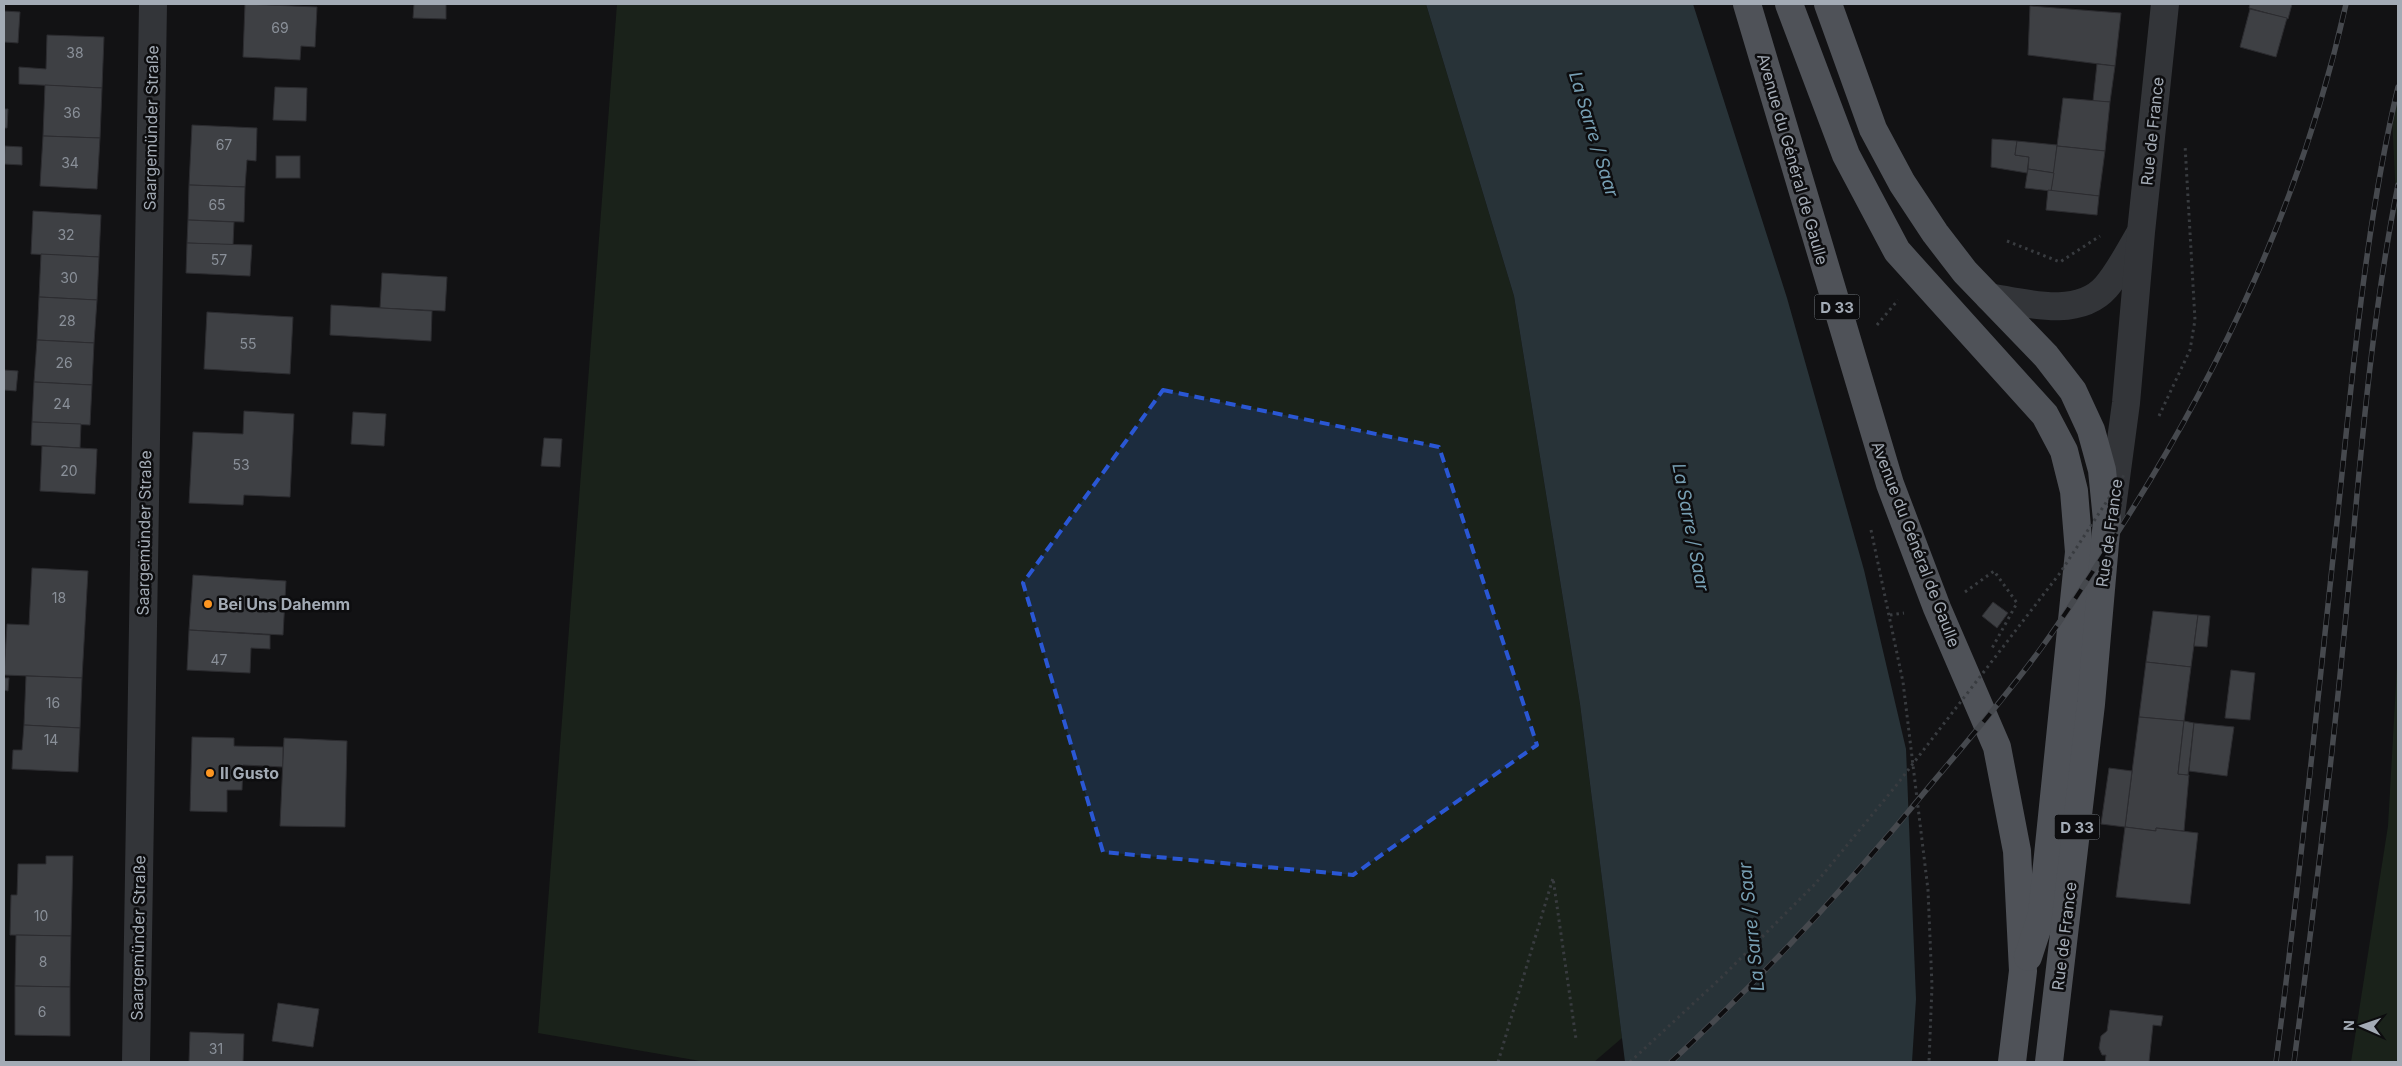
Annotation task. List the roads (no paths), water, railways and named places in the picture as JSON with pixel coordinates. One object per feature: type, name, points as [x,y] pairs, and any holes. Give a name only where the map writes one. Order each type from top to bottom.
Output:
[{"type":"main road","name":"Avenue du Général de Gaulle","points":[[1747,4],[1890,484],[1937,608],[1997,747],[2018,851],[2023,971],[2012,1062]]},
{"type":"main road","points":[[1790,4],[1846,155],[1897,251],[2045,415],[2064,451],[2074,491],[2078,543],[2076,595],[2042,914],[2023,971]]},
{"type":"main road","name":"D 33","points":[[1828,4],[1873,129],[1902,183],[1921,212],[1966,272],[2046,356],[2073,391],[2091,430],[2102,470],[2107,520],[2101,591]]},
{"type":"main road","name":"Rue de France","points":[[2049,1062],[2091,704],[2101,591]]},
{"type":"street","name":"Saargemünder Straße","points":[[136,1062],[153,4]]},
{"type":"street","name":"Rue de France","points":[[2101,591],[2126,403],[2141,232],[2165,4]]},
{"type":"street","points":[[1989,297],[2059,307],[2081,304],[2106,288],[2141,232]]},
{"type":"water","name":"La Sarre / Saar","points":[[1426,4],[1693,4],[1787,298],[1864,570],[1906,749],[1916,999],[1912,1062],[1625,1062],[1580,704],[1514,296]]},
{"type":"railway","points":[[1671,1062],[1774,961],[1902,819],[1989,716],[2029,664],[2061,620],[2098,563],[2155,473],[2191,409],[2255,280],[2307,145],[2328,75],[2346,4]]},
{"type":"railway","points":[[2276,1062],[2301,856],[2361,299],[2377,193],[2398,87]]},
{"type":"railway","points":[[2294,1062],[2334,734],[2372,349],[2379,294],[2398,185]]},
{"type":"place","name":"Bei Uns Dahemm","points":[[208,604]]},
{"type":"place","name":"Il Gusto","points":[[210,773]]}]
